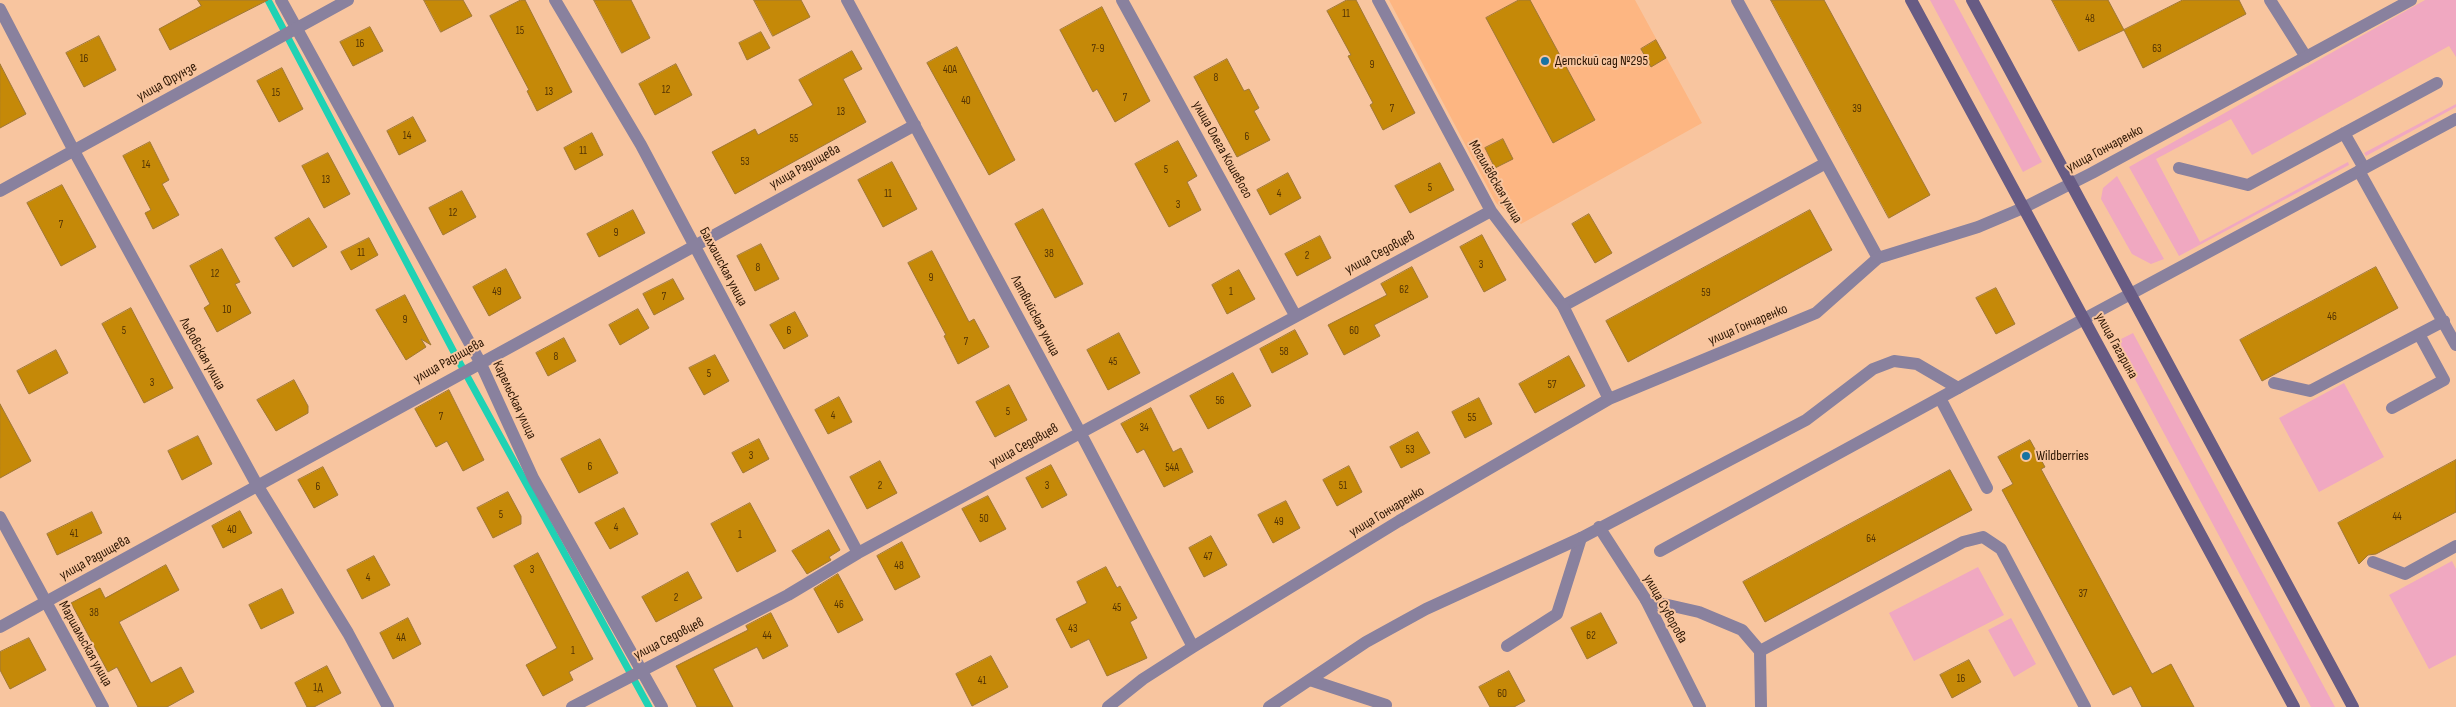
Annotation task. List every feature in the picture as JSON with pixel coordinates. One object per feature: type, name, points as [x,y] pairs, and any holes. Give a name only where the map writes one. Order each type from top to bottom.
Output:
[{"type":"main road","name":"улица Гагарина","points":[[1911,0],[2294,707]]},
{"type":"main road","points":[[1972,0],[2353,707]]},
{"type":"street","name":"Карельская улица","points":[[281,0],[480,362],[533,478],[662,707]]},
{"type":"street","name":"улица Фрунзе","points":[[0,191],[348,0]]},
{"type":"street","name":"Балхашская улица","points":[[555,0],[641,145],[858,553]]},
{"type":"street","name":"Латвийская улица","points":[[847,0],[1080,432],[1193,647]]},
{"type":"street","name":"улица Олега Кошевого","points":[[1122,0],[1295,315]]},
{"type":"street","name":"Могилёвская улица","points":[[1378,0],[1491,211],[1563,306],[1609,400]]},
{"type":"street","points":[[1737,0],[1878,258]]},
{"type":"street","points":[[2270,0],[2306,57]]},
{"type":"street","name":"улица Гончаренко","points":[[1108,707],[1143,679],[1193,647],[1399,521],[1609,400],[1816,313],[1878,258],[1978,227],[2023,208],[2072,184],[2411,0]]},
{"type":"street","name":"Львовская улица","points":[[0,10],[74,151],[257,485],[348,633],[388,707]]},
{"type":"street","points":[[2179,168],[2248,185],[2437,83]]},
{"type":"street","points":[[1660,551],[2130,294],[2456,119]]},
{"type":"street","name":"улица Радищева","points":[[0,627],[915,125]]},
{"type":"street","points":[[2344,133],[2456,345]]},
{"type":"street","points":[[1563,306],[1826,163]]},
{"type":"street","name":"улица Седовцев","points":[[572,707],[642,669],[788,595],[858,553],[1051,450],[1080,432],[1295,315],[1491,211]]},
{"type":"street","points":[[2274,383],[2310,391],[2444,322]]},
{"type":"street","points":[[2392,408],[2444,380],[2419,334]]},
{"type":"street","points":[[1269,707],[1366,642],[1426,609],[1581,538],[1806,420],[1873,369],[1894,360],[1917,364],[1958,388]]},
{"type":"street","points":[[1940,398],[1987,488]]},
{"type":"street","name":"Маршальская улица","points":[[0,517],[103,707]]},
{"type":"street","name":"улица Суворова","points":[[1599,527],[1646,600],[1700,707]]},
{"type":"street","points":[[1760,651],[1963,542],[1983,537],[2001,549],[2085,707]]},
{"type":"street","points":[[1506,646],[1557,614],[1581,538]]},
{"type":"street","points":[[2373,562],[2405,574],[2456,546]]},
{"type":"street","points":[[1646,600],[1698,612],[1742,630],[1760,651],[1761,707]]},
{"type":"street","points":[[1310,680],[1386,705]]},
{"type":"shaded area","name":"Детский сад №295","points":[[1389,0],[1635,0],[1702,123],[1521,224],[1496,203]]},
{"type":"shaded area","points":[[1930,0],[1954,0],[2042,162],[2023,172]]},
{"type":"shaded area","points":[[2425,0],[2456,0],[2456,57],[2449,46],[2252,155],[2231,119],[2156,159],[2200,242],[2348,162],[2349,165],[2179,256],[2129,167]]},
{"type":"shaded area","points":[[2456,104],[2456,107],[2366,156],[2364,153]]},
{"type":"shaded area","points":[[2117,176],[2164,259],[2151,264],[2132,254],[2101,199],[2103,188]]},
{"type":"shaded area","points":[[2133,333],[2335,707],[2311,707],[2115,342]]},
{"type":"shaded area","points":[[2344,383],[2384,457],[2319,492],[2279,418]]},
{"type":"shaded area","points":[[2452,561],[2456,569],[2456,655],[2429,669],[2389,595]]},
{"type":"shaded area","points":[[1978,567],[2004,615],[1914,661],[1889,613]]},
{"type":"shaded area","points":[[2011,618],[2036,664],[2014,677],[1988,630]]},
{"type":"building","points":[[198,0],[268,0],[170,50],[159,29],[201,6]]},
{"type":"building","points":[[424,0],[463,0],[472,16],[441,32]]},
{"type":"building","points":[[521,0],[525,0],[572,92],[537,111],[527,91],[529,90],[490,16]]},
{"type":"building","points":[[594,0],[631,0],[650,38],[622,53]]},
{"type":"building","points":[[754,0],[801,0],[810,17],[773,36]]},
{"type":"building","points":[[1347,0],[1356,0],[1415,113],[1383,130],[1370,105],[1373,103],[1348,56],[1351,55],[1327,11]]},
{"type":"building","points":[[1519,0],[1530,0],[1595,120],[1553,143],[1486,18]]},
{"type":"building","points":[[1771,0],[1824,0],[1930,195],[1889,218]]},
{"type":"building","points":[[2052,0],[2108,0],[2124,30],[2079,51]]},
{"type":"building","points":[[2183,0],[2239,0],[2246,14],[2143,68],[2124,30]]},
{"type":"building","points":[[1102,7],[1150,101],[1115,122],[1097,89],[1093,92],[1060,30]]},
{"type":"building","points":[[370,27],[383,51],[353,66],[340,42]]},
{"type":"building","points":[[761,32],[770,48],[747,60],[739,43]]},
{"type":"building","points":[[99,36],[116,70],[84,87],[66,53]]},
{"type":"building","points":[[1656,40],[1666,58],[1651,67],[1641,49]]},
{"type":"building","points":[[957,47],[1015,160],[989,175],[927,63]]},
{"type":"building","points":[[852,51],[862,69],[843,79],[866,122],[735,194],[712,152],[755,129],[758,135],[813,105],[799,80]]},
{"type":"building","points":[[1227,59],[1244,91],[1249,89],[1259,108],[1254,111],[1270,140],[1237,157],[1194,77]]},
{"type":"building","points":[[0,64],[26,114],[0,128]]},
{"type":"building","points":[[676,64],[692,95],[655,115],[639,84]]},
{"type":"building","points":[[282,68],[303,109],[279,122],[257,81]]},
{"type":"building","points":[[413,117],[426,141],[399,155],[387,131]]},
{"type":"building","points":[[592,133],[603,155],[575,170],[564,148]]},
{"type":"building","points":[[1503,139],[1513,159],[1495,168],[1485,148]]},
{"type":"building","points":[[1178,141],[1197,176],[1187,182],[1201,210],[1169,227],[1135,164]]},
{"type":"building","points":[[150,142],[169,180],[162,184],[179,215],[153,229],[145,213],[151,210],[123,156]]},
{"type":"building","points":[[328,153],[350,194],[324,208],[302,166]]},
{"type":"building","points":[[892,162],[917,209],[883,227],[858,180]]},
{"type":"building","points":[[1440,163],[1454,190],[1410,213],[1395,186]]},
{"type":"building","points":[[1288,173],[1301,198],[1270,215],[1257,190]]},
{"type":"building","points":[[62,185],[96,247],[61,266],[27,203]]},
{"type":"building","points":[[462,191],[476,217],[443,235],[429,208]]},
{"type":"building","points":[[1043,209],[1083,284],[1055,298],[1015,224]]},
{"type":"building","points":[[633,210],[645,233],[599,257],[587,234]]},
{"type":"building","points":[[1810,210],[1832,250],[1628,362],[1606,321]]},
{"type":"building","points":[[1589,214],[1612,253],[1595,263],[1572,224]]},
{"type":"building","points":[[309,218],[327,247],[293,267],[275,238]]},
{"type":"building","points":[[1482,235],[1506,280],[1484,292],[1460,247]]},
{"type":"building","points":[[1320,236],[1331,258],[1297,276],[1285,254]]},
{"type":"building","points":[[369,238],[378,255],[351,270],[341,252]]},
{"type":"building","points":[[761,244],[779,279],[755,291],[737,256]]},
{"type":"building","points":[[222,249],[240,282],[235,284],[251,313],[217,332],[204,308],[210,304],[190,266]]},
{"type":"building","points":[[932,251],[969,322],[974,319],[989,347],[958,364],[944,336],[946,335],[908,263]]},
{"type":"building","points":[[1412,267],[1428,297],[1374,325],[1380,336],[1344,355],[1328,325],[1387,295],[1381,284]]},
{"type":"building","points":[[2376,267],[2398,308],[2262,381],[2240,340]]},
{"type":"building","points":[[506,269],[521,298],[489,316],[473,287]]},
{"type":"building","points":[[1239,270],[1255,299],[1227,314],[1212,285]]},
{"type":"building","points":[[673,279],[684,299],[654,315],[643,294]]},
{"type":"building","points":[[1996,288],[2015,324],[1996,334],[1976,298]]},
{"type":"building","points":[[405,295],[431,345],[421,339],[426,347],[406,360],[376,310]]},
{"type":"building","points":[[131,308],[173,388],[144,403],[102,324]]},
{"type":"building","points":[[638,309],[649,328],[620,345],[609,325]]},
{"type":"building","points":[[795,312],[808,336],[784,349],[770,325]]},
{"type":"building","points":[[1295,330],[1308,354],[1272,373],[1260,349]]},
{"type":"building","points":[[1119,333],[1140,373],[1108,390],[1087,350]]},
{"type":"building","points":[[564,338],[576,361],[548,376],[536,353]]},
{"type":"building","points":[[56,350],[68,373],[29,394],[17,371]]},
{"type":"building","points":[[715,355],[729,381],[704,395],[689,368]]},
{"type":"building","points":[[1569,356],[1585,386],[1535,413],[1519,384]]},
{"type":"building","points":[[1233,373],[1251,406],[1208,429],[1190,396]]},
{"type":"building","points":[[294,380],[308,406],[308,413],[276,431],[257,400]]},
{"type":"building","points":[[1009,385],[1027,420],[995,437],[976,402]]},
{"type":"building","points":[[449,390],[484,460],[463,471],[447,441],[436,447],[415,409]]},
{"type":"building","points":[[839,397],[852,422],[828,434],[815,410]]},
{"type":"building","points":[[1479,398],[1492,424],[1465,438],[1452,412]]},
{"type":"building","points":[[0,404],[31,461],[0,478]]},
{"type":"building","points":[[1151,408],[1173,452],[1181,448],[1193,472],[1164,487],[1144,449],[1137,453],[1121,424]]},
{"type":"building","points":[[1418,432],[1430,453],[1401,468],[1390,447]]},
{"type":"building","points":[[198,436],[212,464],[182,480],[168,451]]},
{"type":"building","points":[[600,439],[618,473],[579,493],[561,459]]},
{"type":"building","points":[[759,439],[769,459],[743,473],[732,453]]},
{"type":"building","points":[[2030,440],[2045,467],[2041,469],[2152,674],[2171,664],[2194,707],[2142,707],[2131,686],[2113,695],[2002,490],[2013,484],[1998,457]]},
{"type":"building","points":[[2456,460],[2456,512],[2376,554],[2368,555],[2359,564],[2338,523]]},
{"type":"building","points":[[880,461],[897,493],[867,509],[850,477]]},
{"type":"building","points":[[1051,465],[1067,495],[1042,508],[1026,478]]},
{"type":"building","points":[[1349,466],[1362,492],[1337,506],[1323,480]]},
{"type":"building","points":[[323,467],[338,495],[314,508],[298,480]]},
{"type":"building","points":[[1950,470],[1972,510],[1765,622],[1743,582]]},
{"type":"building","points":[[508,492],[521,516],[521,524],[493,538],[477,508]]},
{"type":"building","points":[[988,496],[1006,529],[980,542],[962,509]]},
{"type":"building","points":[[1286,501],[1300,528],[1273,543],[1258,515]]},
{"type":"building","points":[[750,503],[776,551],[737,572],[711,524]]},
{"type":"building","points":[[624,508],[638,534],[610,549],[595,523]]},
{"type":"building","points":[[240,511],[252,533],[223,548],[212,526]]},
{"type":"building","points":[[92,512],[102,533],[57,555],[47,534]]},
{"type":"building","points":[[829,530],[840,550],[829,557],[831,560],[807,574],[792,551]]},
{"type":"building","points":[[1211,536],[1227,565],[1204,577],[1189,548]]},
{"type":"building","points":[[902,542],[920,577],[895,590],[877,556]]},
{"type":"building","points":[[538,553],[593,659],[569,672],[573,680],[543,696],[526,665],[557,648],[514,566]]},
{"type":"building","points":[[374,556],[390,585],[362,599],[347,570]]},
{"type":"building","points":[[166,565],[179,590],[119,622],[151,683],[181,667],[194,692],[167,707],[138,707],[117,667],[108,672],[71,603],[100,588],[105,598]]},
{"type":"building","points":[[1106,567],[1117,588],[1120,586],[1137,618],[1130,622],[1147,658],[1107,676],[1089,639],[1071,648],[1056,619],[1087,603],[1077,582]]},
{"type":"building","points":[[688,572],[702,598],[656,622],[642,597]]},
{"type":"building","points":[[838,574],[863,620],[838,633],[814,589]]},
{"type":"building","points":[[282,589],[294,613],[261,629],[249,605]]},
{"type":"building","points":[[771,613],[788,646],[763,659],[757,647],[713,669],[733,707],[697,707],[676,666],[748,630],[746,626]]},
{"type":"building","points":[[1601,613],[1617,643],[1587,659],[1571,628]]},
{"type":"building","points":[[408,618],[421,644],[393,659],[380,633]]},
{"type":"building","points":[[29,638],[46,670],[10,689],[0,670],[0,652]]},
{"type":"building","points":[[991,656],[1008,687],[972,706],[956,674]]},
{"type":"building","points":[[1969,660],[1981,682],[1952,698],[1940,675]]},
{"type":"building","points":[[327,666],[341,693],[314,707],[307,707],[295,683]]},
{"type":"building","points":[[1509,671],[1525,701],[1514,707],[1490,707],[1479,687]]},
{"type":"waterway","points":[[268,0],[456,356],[649,707]]},
{"type":"place","name":"Детский сад №295","points":[[1545,61]]},
{"type":"place","name":"Wildberries","points":[[2026,456]]}]
